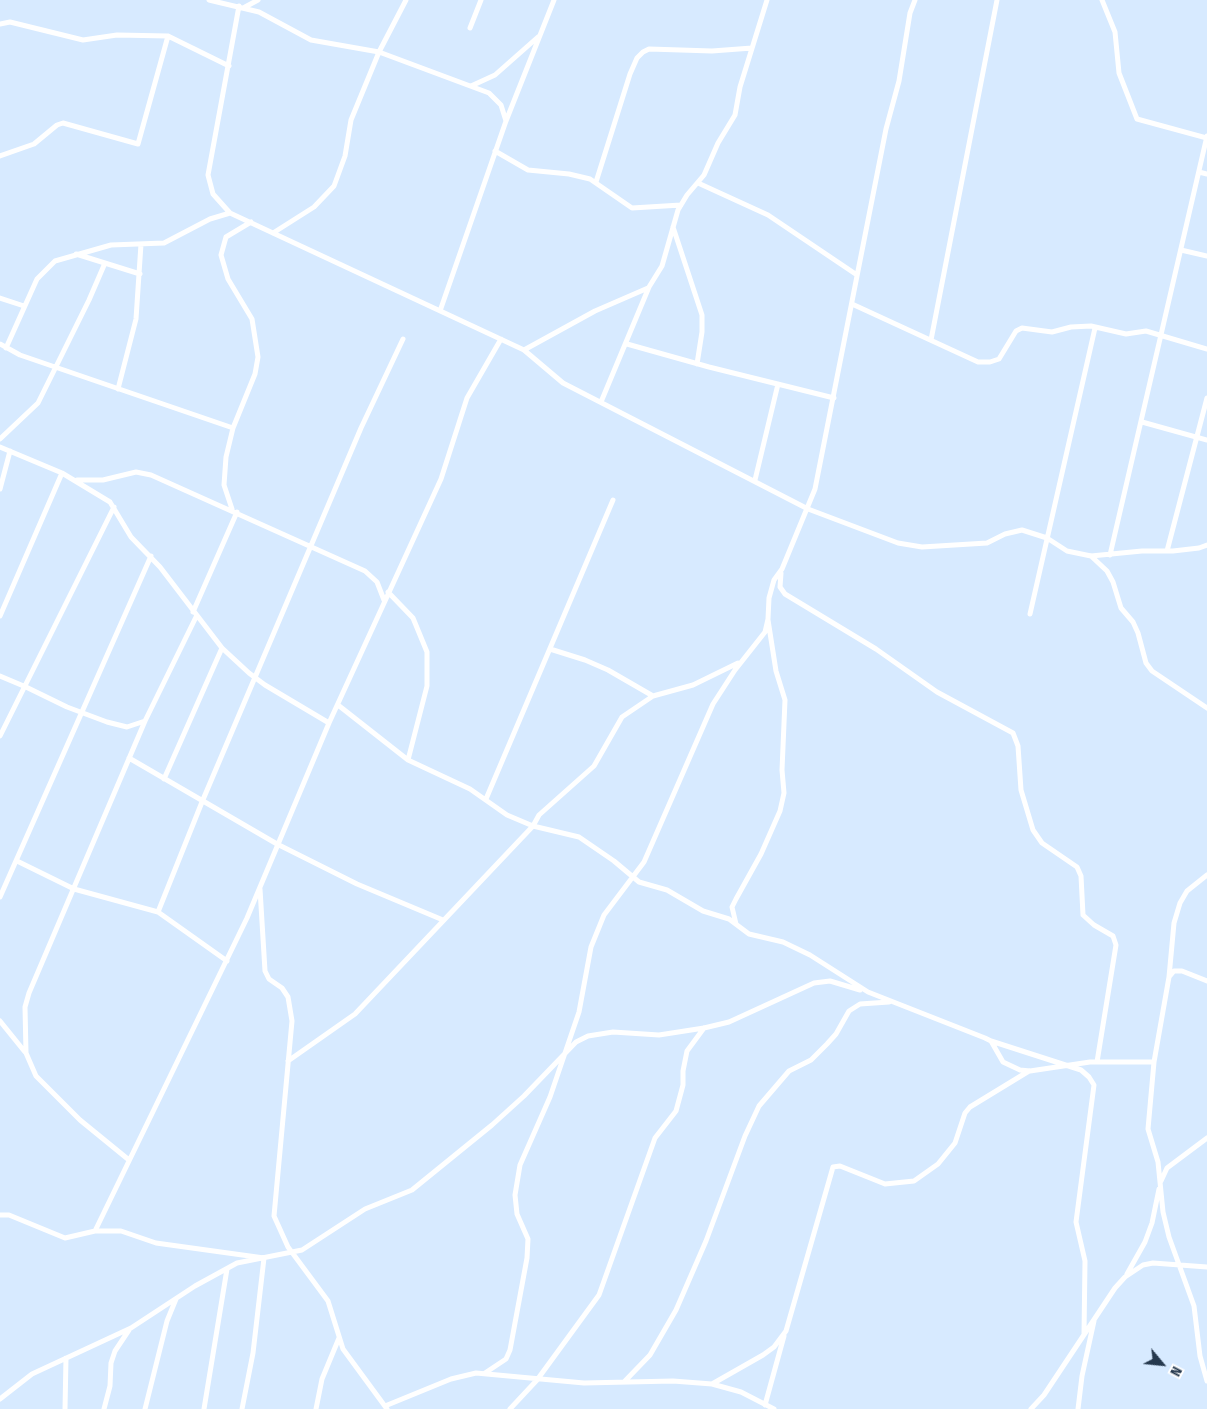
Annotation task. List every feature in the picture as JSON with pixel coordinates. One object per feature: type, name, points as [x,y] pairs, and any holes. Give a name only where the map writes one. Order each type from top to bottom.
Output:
[{"type":"street","points":[[211,0],[265,14],[311,40],[379,52],[489,93],[502,105],[506,121]]},
{"type":"street","points":[[242,7],[258,0]]},
{"type":"street","points":[[273,233],[314,208],[334,186],[345,156],[348,126],[379,52],[406,0]]},
{"type":"street","points":[[470,28],[481,0]]},
{"type":"street","points":[[440,311],[495,151],[554,0]]},
{"type":"street","points":[[601,402],[627,344],[649,287],[662,266],[681,205],[698,183],[718,143],[735,115],[740,86],[767,0]]},
{"type":"street","points":[[485,1373],[506,1359],[510,1350],[527,1258],[528,1239],[517,1214],[515,1195],[520,1165],[550,1097],[579,1012],[590,946],[604,915],[644,862],[714,704],[742,661],[765,632],[769,598],[774,580],[782,569],[808,509],[819,475],[886,129],[898,81],[910,13],[915,0]]},
{"type":"street","points":[[931,340],[997,0]]},
{"type":"street","points":[[1102,0],[1115,32],[1118,73],[1135,116],[1139,119],[1207,137],[1110,555]]},
{"type":"street","points":[[242,7],[208,175],[213,194],[230,213],[524,350],[563,383],[755,480],[808,509],[898,543],[922,547],[987,543],[1005,534],[1022,530],[1047,538],[1067,551],[1091,556],[1199,548],[1207,545]]},
{"type":"street","points":[[0,24],[10,22],[82,40],[117,35],[168,36],[229,66]]},
{"type":"street","points":[[471,86],[495,75],[540,35]]},
{"type":"street","points":[[0,156],[34,144],[57,125],[63,123],[138,144],[168,36]]},
{"type":"street","points":[[596,182],[630,74],[637,58],[642,52],[649,49],[712,52],[752,48]]},
{"type":"street","points":[[495,151],[528,170],[585,177],[596,182],[632,208],[681,205]]},
{"type":"street","points":[[1198,172],[1207,174]]},
{"type":"street","points":[[698,183],[768,215],[857,275]]},
{"type":"street","points":[[6,348],[24,306],[42,272],[55,261],[111,244],[164,243],[210,219],[230,213]]},
{"type":"street","points":[[26,1053],[25,1007],[29,993],[145,721],[195,615],[234,510],[224,485],[226,457],[233,428],[255,374],[258,357],[252,319],[228,279],[221,255],[226,237],[251,222]]},
{"type":"street","points":[[673,226],[702,315],[702,332],[697,364]]},
{"type":"street","points":[[118,389],[136,319],[141,244]]},
{"type":"street","points":[[1181,250],[1207,256]]},
{"type":"street","points":[[76,254],[140,274]]},
{"type":"street","points":[[0,439],[38,403],[105,263]]},
{"type":"street","points":[[524,350],[595,310],[649,287]]},
{"type":"street","points":[[0,298],[24,306]]},
{"type":"street","points":[[852,304],[978,362],[990,362],[1003,355],[1016,332],[1022,328],[1052,332],[1071,327],[1095,328],[1126,334],[1146,331],[1207,349]]},
{"type":"street","points":[[1030,614],[1095,328]]},
{"type":"street","points":[[158,912],[202,802],[361,428],[403,339]]},
{"type":"street","points":[[95,1231],[227,961],[329,723],[441,479],[467,398],[501,339]]},
{"type":"street","points":[[0,344],[56,367],[233,428]]},
{"type":"street","points":[[627,344],[697,364],[834,398]]},
{"type":"street","points":[[755,480],[778,384]]},
{"type":"street","points":[[1167,551],[1207,398]]},
{"type":"street","points":[[1142,422],[1207,440]]},
{"type":"street","points":[[0,447],[62,472],[104,498],[114,507],[131,537],[151,556],[222,648],[256,678],[329,723]]},
{"type":"street","points":[[0,489],[10,451]]},
{"type":"street","points":[[0,616],[62,472]]},
{"type":"street","points":[[76,480],[103,480],[129,473],[145,472],[234,510],[310,548],[366,572],[377,582],[384,601]]},
{"type":"street","points":[[486,799],[613,500]]},
{"type":"street","points":[[0,736],[114,507]]},
{"type":"street","points":[[0,897],[151,556]]},
{"type":"street","points":[[1091,556],[1107,570],[1122,608],[1133,622],[1138,633],[1146,663],[1152,671],[1207,708]]},
{"type":"street","points":[[782,569],[780,587],[785,594],[876,649],[937,692],[1012,733],[1018,746],[1021,790],[1033,830],[1042,843],[1077,867],[1081,876],[1083,915],[1094,925],[1113,936],[1116,945],[1097,1062]]},
{"type":"street","points":[[388,592],[413,618],[427,652],[426,686],[408,760]]},
{"type":"street","points":[[738,926],[732,907],[765,845],[780,811],[784,793],[782,770],[785,700],[776,671],[768,619]]},
{"type":"street","points":[[164,779],[222,648]]},
{"type":"street","points":[[550,649],[585,660],[653,696]]},
{"type":"street","points":[[288,1061],[355,1014],[533,826],[540,815],[594,766],[622,717],[653,696],[693,685],[742,661]]},
{"type":"street","points":[[0,676],[57,703],[127,727],[145,721]]},
{"type":"street","points":[[338,705],[408,760],[461,784],[486,799],[507,815],[533,826],[579,837],[614,861],[633,877],[650,887],[667,890],[703,911],[729,919],[754,936],[783,942],[810,955],[868,992],[890,1002],[990,1040],[1068,1065],[1081,1070],[1089,1076],[1094,1086],[1076,1222],[1085,1261],[1084,1334]]},
{"type":"street","points":[[129,758],[277,844],[357,884],[443,920]]},
{"type":"street","points":[[17,860],[74,889],[158,912],[227,961]]},
{"type":"street","points":[[1207,875],[1187,891],[1180,902],[1174,923],[1169,977],[1154,1062],[1148,1130],[1158,1162],[1163,1212],[1194,1306],[1200,1356],[1207,1381]]},
{"type":"street","points":[[260,886],[265,971],[269,979],[286,992],[291,1008],[292,1020],[274,1216],[278,1229],[293,1254],[328,1300],[339,1338],[350,1361],[386,1407],[451,1379],[485,1373],[537,1380],[673,1381],[712,1384],[741,1392],[774,1409]]},
{"type":"street","points":[[1169,977],[1174,972],[1182,970],[1207,981]]},
{"type":"street","points":[[0,1398],[32,1374],[131,1328],[177,1298],[237,1263],[293,1254],[364,1209],[412,1190],[492,1125],[524,1096],[576,1042],[602,1032],[659,1035],[729,1022],[814,983],[830,981],[868,992]]},
{"type":"street","points":[[624,1382],[650,1355],[676,1310],[706,1241],[745,1136],[760,1106],[789,1071],[810,1060],[827,1044],[836,1034],[849,1011],[860,1004],[890,1002]]},
{"type":"street","points":[[0,1022],[26,1053],[36,1076],[53,1096],[129,1160]]},
{"type":"street","points":[[510,1409],[537,1380],[599,1295],[655,1138],[676,1111],[683,1085],[683,1071],[687,1051],[704,1028]]},
{"type":"street","points":[[990,1040],[1003,1062],[1020,1070],[1030,1071],[1097,1062],[1154,1062]]},
{"type":"street","points":[[765,1405],[834,1167],[840,1166],[885,1184],[914,1181],[938,1164],[955,1143],[965,1113],[970,1106],[1030,1071]]},
{"type":"street","points":[[1030,1409],[1044,1395],[1094,1318],[1125,1277],[1145,1242],[1152,1223],[1160,1182],[1167,1168],[1207,1138]]},
{"type":"street","points":[[0,1215],[9,1215],[65,1238],[95,1231],[121,1231],[156,1243],[264,1258]]},
{"type":"street","points":[[242,1409],[253,1353],[264,1258]]},
{"type":"street","points":[[1125,1277],[1143,1265],[1207,1267]]},
{"type":"street","points":[[204,1409],[227,1269]]},
{"type":"street","points":[[145,1409],[167,1321],[177,1298]]},
{"type":"street","points":[[1078,1409],[1082,1376],[1094,1318]]},
{"type":"street","points":[[104,1409],[110,1386],[111,1363],[115,1351],[131,1328]]},
{"type":"street","points":[[712,1384],[763,1355],[774,1347],[786,1331]]},
{"type":"street","points":[[316,1409],[322,1379],[339,1338]]},
{"type":"street","points":[[65,1409],[66,1358]]}]
